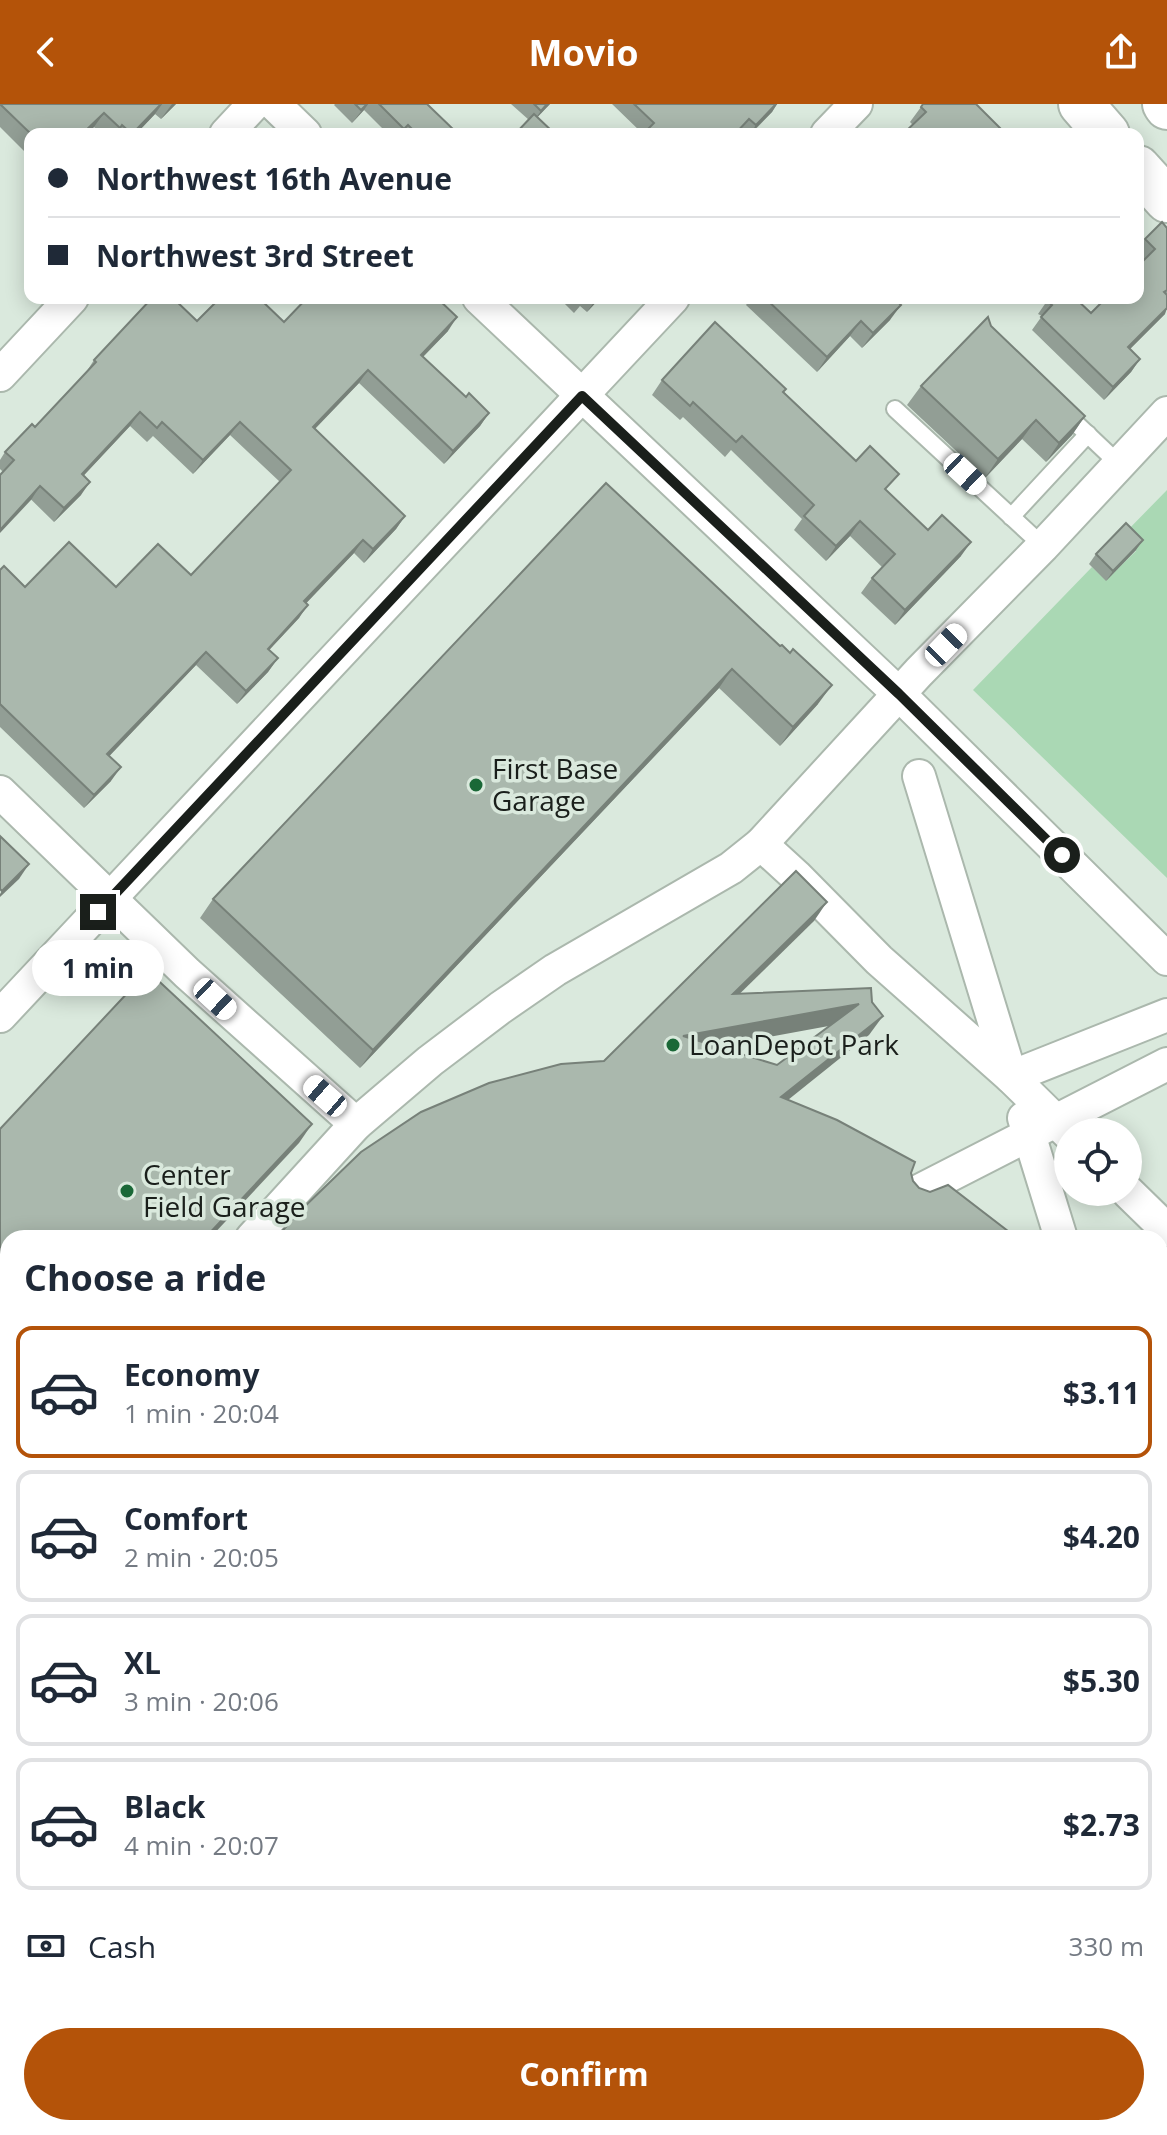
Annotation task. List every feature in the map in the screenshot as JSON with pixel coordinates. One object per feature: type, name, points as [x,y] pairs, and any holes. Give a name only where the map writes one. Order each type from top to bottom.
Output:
[{"type":"main road","points":[[1081,104],[1102,128]]},
{"type":"main road","points":[[1144,175],[1167,200]]},
{"type":"street","points":[[232,128],[254,104]]},
{"type":"street","points":[[274,104],[299,128]]},
{"type":"street","points":[[833,128],[856,104]]},
{"type":"street","points":[[0,375],[66,304]]},
{"type":"street","points":[[485,304],[899,694],[1167,959]]},
{"type":"street","points":[[0,1016],[667,304]]},
{"type":"street","points":[[259,1230],[356,1124],[430,1061],[555,970],[731,868],[761,844],[899,694],[1167,413]]},
{"type":"street","points":[[919,776],[1011,1077]]},
{"type":"street","points":[[0,792],[205,989],[356,1124]]},
{"type":"street","points":[[761,844],[879,960],[1011,1077],[1051,1130],[1060,1230]]},
{"type":"street","points":[[1011,1077],[1167,1015]]},
{"type":"street","points":[[917,1192],[1051,1130],[1167,1064]]},
{"type":"street","points":[[1142,1206],[1167,1230]]},
{"type":"lane","points":[[1054,402],[1120,465]]},
{"type":"lane","points":[[895,409],[1043,546]]},
{"type":"lane","points":[[1011,517],[1088,434]]},
{"type":"green space","points":[[1167,490],[1167,878],[973,690],[1092,567],[1106,580],[1136,551],[1122,536]]},
{"type":"building","points":[[0,104],[161,104],[138,128],[122,125],[120,128],[104,113],[88,128],[25,128]]},
{"type":"building","points":[[379,104],[427,104],[452,128],[411,128],[408,125],[403,128]]},
{"type":"building","points":[[534,104],[547,104],[541,111]]},
{"type":"building","points":[[634,104],[776,104],[756,125],[749,119],[741,128],[649,128],[654,123]]},
{"type":"building","points":[[923,104],[976,104],[1000,128],[909,128],[926,112],[921,107]]},
{"type":"building","points":[[534,114],[549,128],[521,128]]},
{"type":"building","points":[[1162,222],[1167,228],[1167,290],[1164,292],[1167,308],[1128,347],[1140,359],[1113,387],[1041,317],[1051,304],[1081,304],[1091,313],[1100,304],[1144,304],[1144,260],[1155,249],[1145,239]]},
{"type":"building","points":[[146,304],[179,304],[197,321],[214,304],[265,304],[284,322],[301,304],[443,304],[457,317],[421,355],[466,397],[469,393],[489,413],[453,451],[368,370],[313,427],[405,516],[373,549],[363,540],[304,601],[308,605],[268,649],[278,658],[246,691],[206,652],[107,754],[121,767],[94,795],[0,704],[0,570],[4,566],[25,587],[69,542],[116,587],[158,544],[191,575],[291,470],[240,422],[203,460],[162,422],[157,428],[140,412],[82,474],[90,482],[64,508],[40,486],[0,530],[0,475],[14,460],[5,452],[32,424],[35,427],[96,362],[94,360]]},
{"type":"building","points":[[771,304],[901,305],[873,333],[861,321],[827,357]]},
{"type":"building","points":[[988,317],[991,326],[1085,416],[1059,443],[1036,420],[998,459],[921,386]]},
{"type":"building","points":[[715,322],[856,461],[870,446],[899,474],[885,489],[928,530],[942,515],[971,542],[905,610],[872,578],[895,554],[860,521],[836,546],[804,516],[814,505],[742,436],[736,442],[693,402],[690,406],[662,380]]},
{"type":"building","name":"First Base Garage","points":[[606,483],[780,646],[790,653],[793,649],[832,685],[793,727],[732,669],[373,1050],[213,899]]},
{"type":"building","points":[[1126,523],[1143,540],[1113,571],[1096,554]]},
{"type":"building","points":[[0,836],[29,864],[2,891],[0,889]]},
{"type":"building","name":"LoanDepot Park","points":[[796,871],[827,902],[733,994],[871,988],[872,1002],[883,1016],[781,1097],[837,1120],[915,1162],[911,1173],[919,1188],[930,1192],[948,1185],[1007,1230],[283,1230],[361,1152],[421,1112],[489,1083],[561,1064],[604,1061]],"holes":[[[859,1004],[777,1065],[683,1036]]]},
{"type":"building","name":"Center Field Garage","points":[[148,971],[312,1124],[213,1230],[0,1230],[0,1129]]},
{"type":"place","name":"First Base Garage","points":[[476,785]]},
{"type":"place","name":"LoanDepot Park","points":[[673,1045]]},
{"type":"place","name":"Center Field Garage","points":[[127,1191]]},
{"type":"route","points":[[98,912],[582,396],[899,694],[1062,855]]}]
